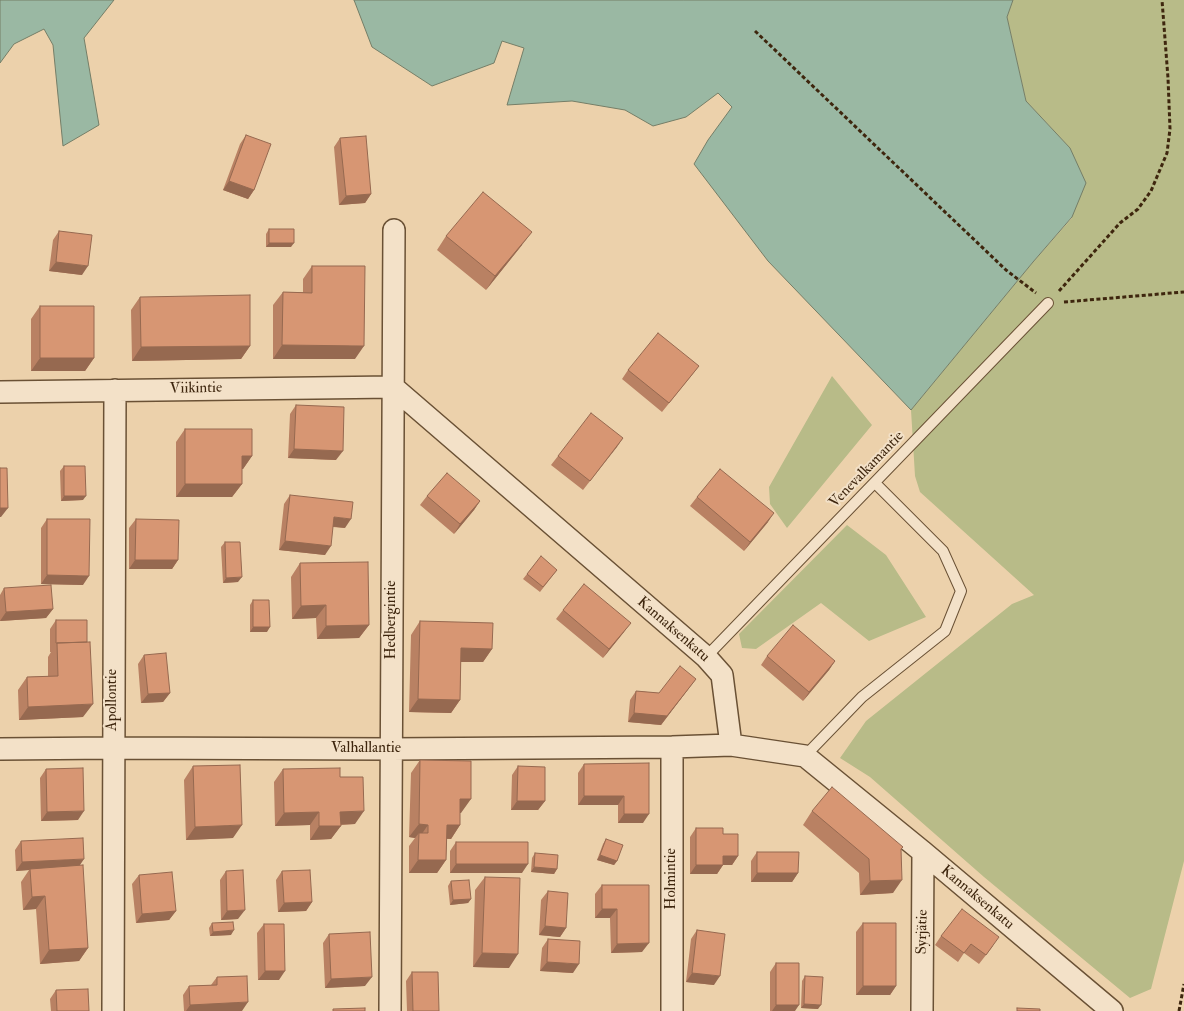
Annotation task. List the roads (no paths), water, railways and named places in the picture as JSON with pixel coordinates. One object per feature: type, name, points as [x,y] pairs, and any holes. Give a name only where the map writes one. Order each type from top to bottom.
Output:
[{"type":"street","name":"Hedbergintie","points":[[390,1011],[394,230]]},
{"type":"street","name":"Viikintie","points":[[0,392],[393,387]]},
{"type":"street","name":"Kannaksenkatu","points":[[393,387],[706,657],[722,675],[731,745]]},
{"type":"street","name":"Apollontie","points":[[113,1011],[115,390]]},
{"type":"street","name":"Valhallantie","points":[[0,749],[391,749],[731,745]]},
{"type":"street","points":[[731,745],[805,756]]},
{"type":"street","name":"Holmintie","points":[[672,747],[672,1011]]},
{"type":"street","name":"Kannaksenkatu","points":[[805,756],[923,852],[1112,1011]]},
{"type":"street","name":"Syrjätie","points":[[922,1011],[923,852]]},
{"type":"lane","name":"Venevalkamantie","points":[[706,657],[1048,303]]},
{"type":"lane","points":[[805,756],[862,698],[945,631],[962,591],[943,551],[875,483]]}]
